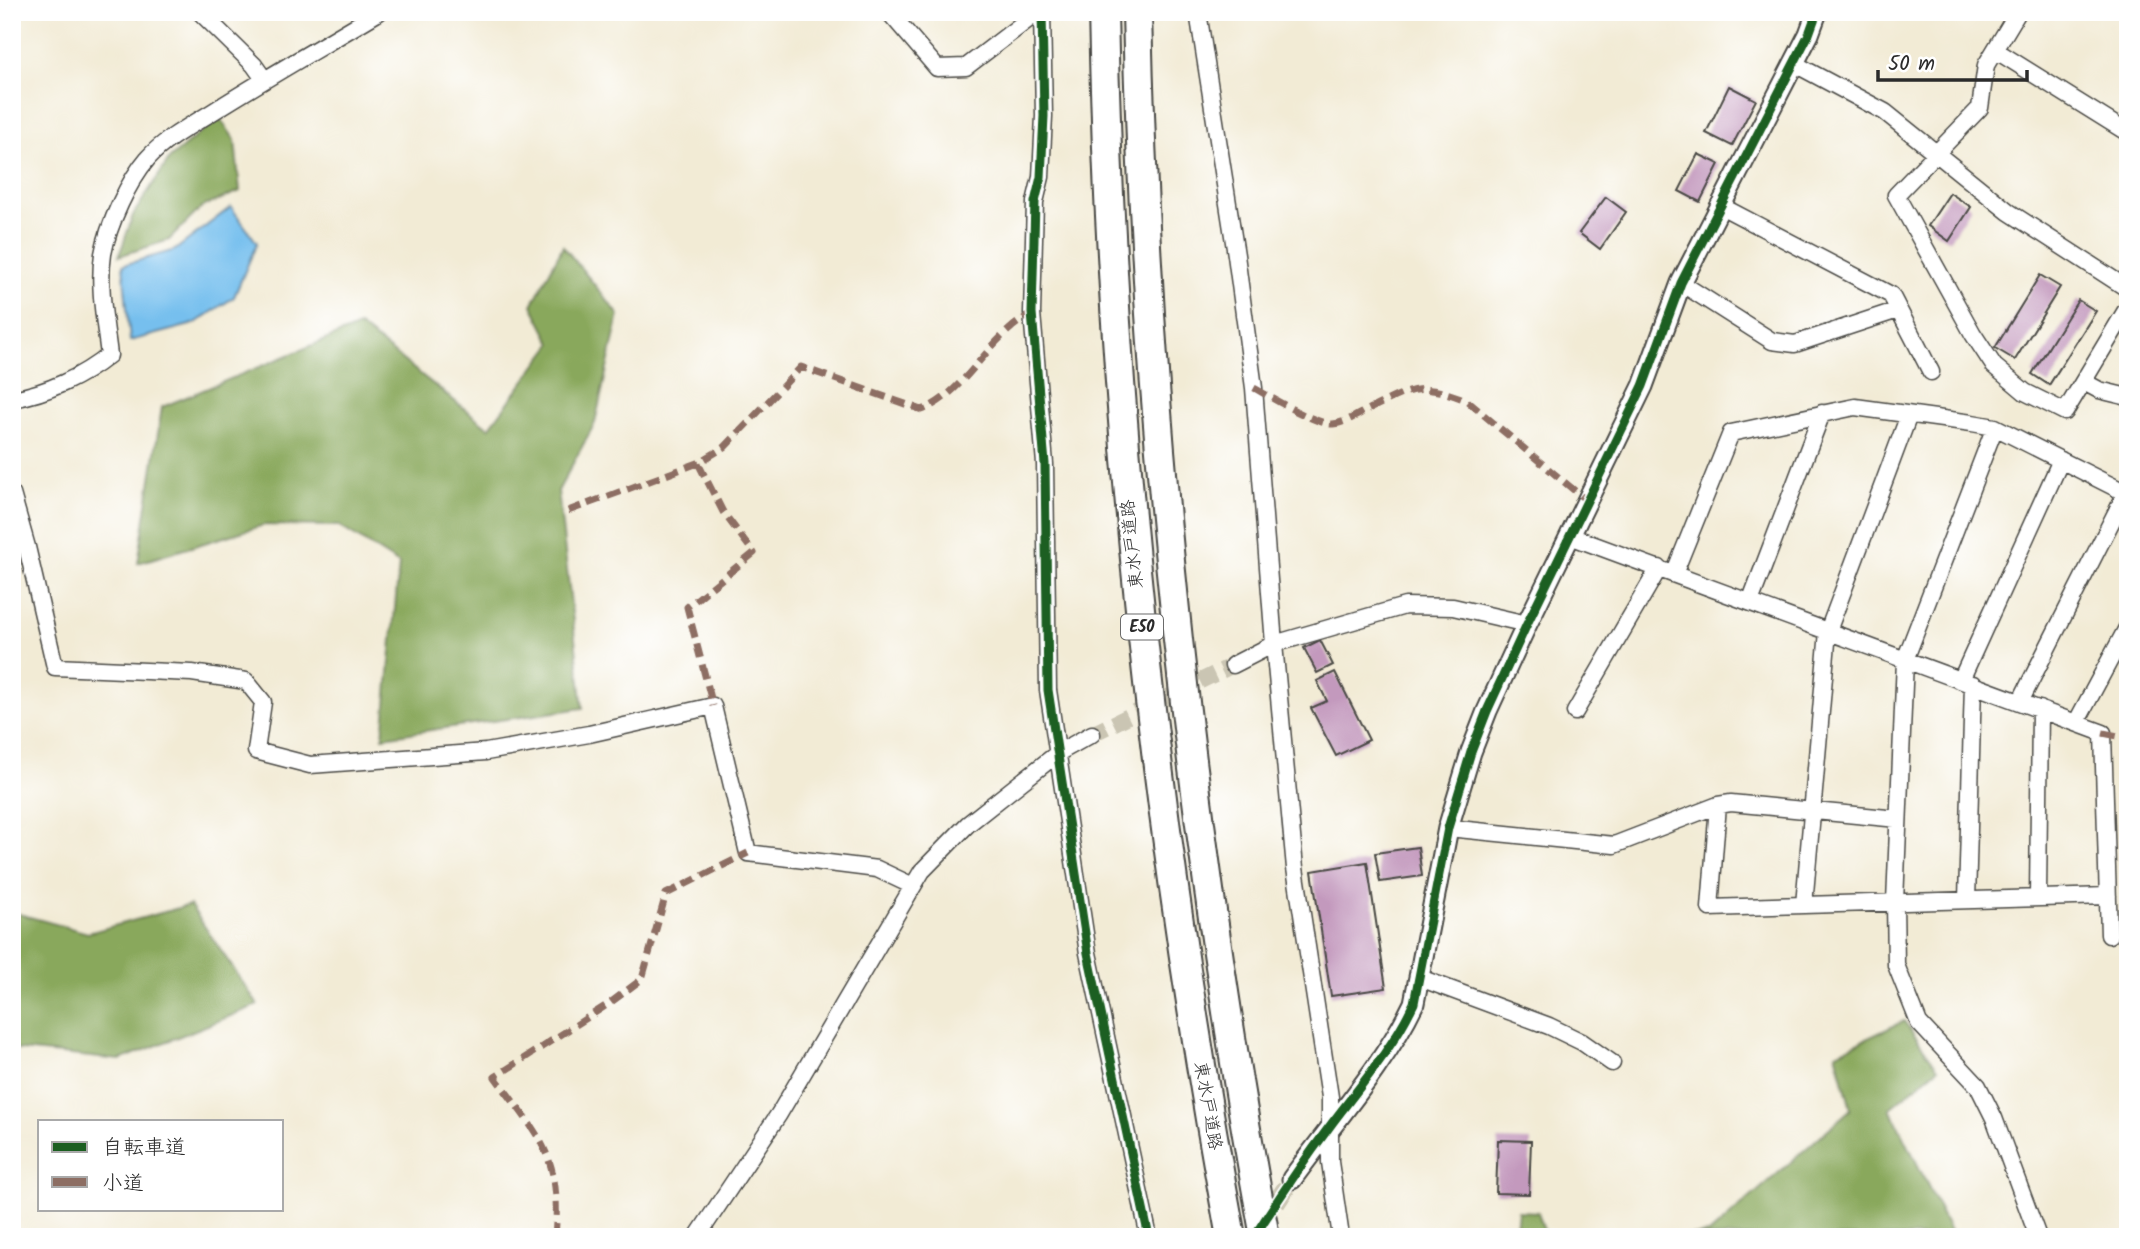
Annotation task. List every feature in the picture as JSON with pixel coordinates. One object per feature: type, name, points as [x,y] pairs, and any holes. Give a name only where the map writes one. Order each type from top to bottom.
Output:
[{"type":"highway","name":"東水戸道路","points":[[1103,12],[1105,122],[1126,470],[1149,697],[1176,914],[1231,1237]]},
{"type":"highway","name":"東水戸道路","points":[[1137,12],[1139,118],[1158,453],[1181,679],[1211,912],[1241,1107],[1265,1237]]},
{"type":"street","points":[[200,12],[254,65],[264,79]]},
{"type":"street","points":[[12,399],[55,386],[90,370],[109,355],[101,274],[104,251],[127,191],[148,158],[173,137],[264,79],[379,12]]},
{"type":"street","points":[[889,12],[937,68],[952,69],[966,67],[1040,12]]},
{"type":"street","points":[[1040,12],[1044,116],[1041,177],[1035,202],[1032,313],[1045,464],[1048,690],[1088,953],[1149,1237]]},
{"type":"street","points":[[1198,12],[1254,388],[1295,868],[1330,1097],[1330,1162],[1341,1237]]},
{"type":"street","points":[[1292,1179],[1405,1024],[1420,978],[1448,828],[1483,721],[1527,624],[1643,386],[1681,283],[1809,34],[1816,12]]},
{"type":"street","points":[[2018,12],[1986,65],[1980,108],[1896,195],[1973,334],[1994,366],[2025,392],[2065,412],[2128,307]]},
{"type":"street","points":[[1995,50],[2128,133]]},
{"type":"street","points":[[1793,63],[1885,112],[2008,212],[2128,289]]},
{"type":"street","points":[[1719,205],[1891,295],[1931,372]]},
{"type":"street","points":[[1681,283],[1772,341],[1795,344],[1898,310]]},
{"type":"street","points":[[2084,382],[2099,390],[2128,397]]},
{"type":"street","points":[[1575,712],[1666,571],[1731,433],[1855,407],[1995,427],[2127,493],[2020,702]]},
{"type":"street","points":[[1750,602],[1822,413]]},
{"type":"street","points":[[1804,905],[1828,631],[1909,415]]},
{"type":"street","points":[[1995,427],[1905,660],[1895,902],[1896,965],[1919,1023],[1978,1086],[1994,1118],[2038,1237]]},
{"type":"street","points":[[1966,900],[1967,682],[2061,460]]},
{"type":"street","points":[[12,494],[55,667],[192,673],[246,681],[263,702],[256,751],[310,765],[486,752],[589,734],[713,706],[748,853],[877,870],[913,886]]},
{"type":"street","points":[[1570,536],[2103,733],[2109,935]]},
{"type":"street","points":[[1233,665],[1274,644],[1405,606],[1452,607],[1527,624]]},
{"type":"street","points":[[2076,723],[2128,626]]},
{"type":"street","points":[[2038,898],[2040,709]]},
{"type":"street","points":[[697,1237],[779,1114],[922,871],[968,824],[1058,753],[1092,733]]},
{"type":"street","points":[[1448,828],[1614,845],[1718,805],[1731,803],[1898,819]]},
{"type":"street","points":[[1718,805],[1710,908],[2108,896]]},
{"type":"street","points":[[1420,978],[1549,1026],[1581,1042],[1612,1063]]},
{"type":"green space","points":[[219,117],[235,140],[240,191],[202,207],[169,240],[119,256],[133,215],[170,158]]},
{"type":"green space","points":[[563,246],[619,315],[595,423],[558,491],[583,708],[383,737],[399,564],[339,526],[264,525],[138,563],[162,407],[359,326],[489,428],[552,344],[532,305]]},
{"type":"green space","points":[[190,905],[258,1005],[120,1060],[12,1049],[12,912],[88,933]]},
{"type":"green space","points":[[1904,1021],[1938,1068],[1890,1108],[1953,1237],[1675,1237],[1709,1234],[1851,1109],[1836,1053]]},
{"type":"green space","points":[[1518,1211],[1538,1212],[1546,1237],[1515,1237]]},
{"type":"water","points":[[231,207],[257,243],[234,297],[194,324],[130,341],[123,265],[175,250]]},
{"type":"building","points":[[1729,86],[1756,100],[1732,146],[1706,133]]},
{"type":"building","points":[[1698,154],[1719,164],[1700,202],[1679,191]]},
{"type":"building","points":[[1950,193],[1971,207],[1949,241],[1928,226]]},
{"type":"building","points":[[1606,197],[1626,212],[1600,249],[1579,233]]},
{"type":"building","points":[[2040,275],[2060,287],[2015,360],[1995,348]]},
{"type":"building","points":[[2078,300],[2096,311],[2049,385],[2032,374]]},
{"type":"building","points":[[1320,640],[1333,665],[1317,673],[1304,648]]},
{"type":"building","points":[[1335,672],[1369,740],[1336,756],[1311,708],[1327,701],[1317,681]]},
{"type":"building","points":[[1418,847],[1422,876],[1380,882],[1375,853]]},
{"type":"building","points":[[1367,862],[1386,988],[1331,996],[1312,871]]},
{"type":"building","points":[[1498,1140],[1531,1141],[1529,1194],[1496,1193]]},
{"type":"tunnel","points":[[1092,734],[1233,665]]},
{"type":"tunnel","points":[[1260,1227],[1292,1179]]},
{"type":"marked path","points":[[568,511],[698,463],[725,447],[801,367],[922,410],[947,395],[999,339],[1032,313]]},
{"type":"marked path","points":[[1254,388],[1305,415],[1333,424],[1413,391],[1424,389],[1449,394],[1466,400],[1587,501]]},
{"type":"marked path","points":[[698,463],[723,512],[754,553],[687,607],[713,706]]},
{"type":"marked path","points":[[2103,733],[2128,738]]},
{"type":"marked path","points":[[555,1237],[555,1186],[551,1167],[536,1133],[495,1077],[610,1003],[642,979],[666,894],[748,853]]},
{"type":"cycle path","points":[[1042,12],[1044,116],[1041,177],[1035,202],[1032,313],[1045,464],[1048,690],[1088,953],[1149,1237]]},
{"type":"cycle path","points":[[1254,1237],[1310,1153],[1386,1051],[1414,1003],[1448,828],[1471,752],[1487,711],[1643,386],[1681,283],[1809,34],[1817,12]]}]
